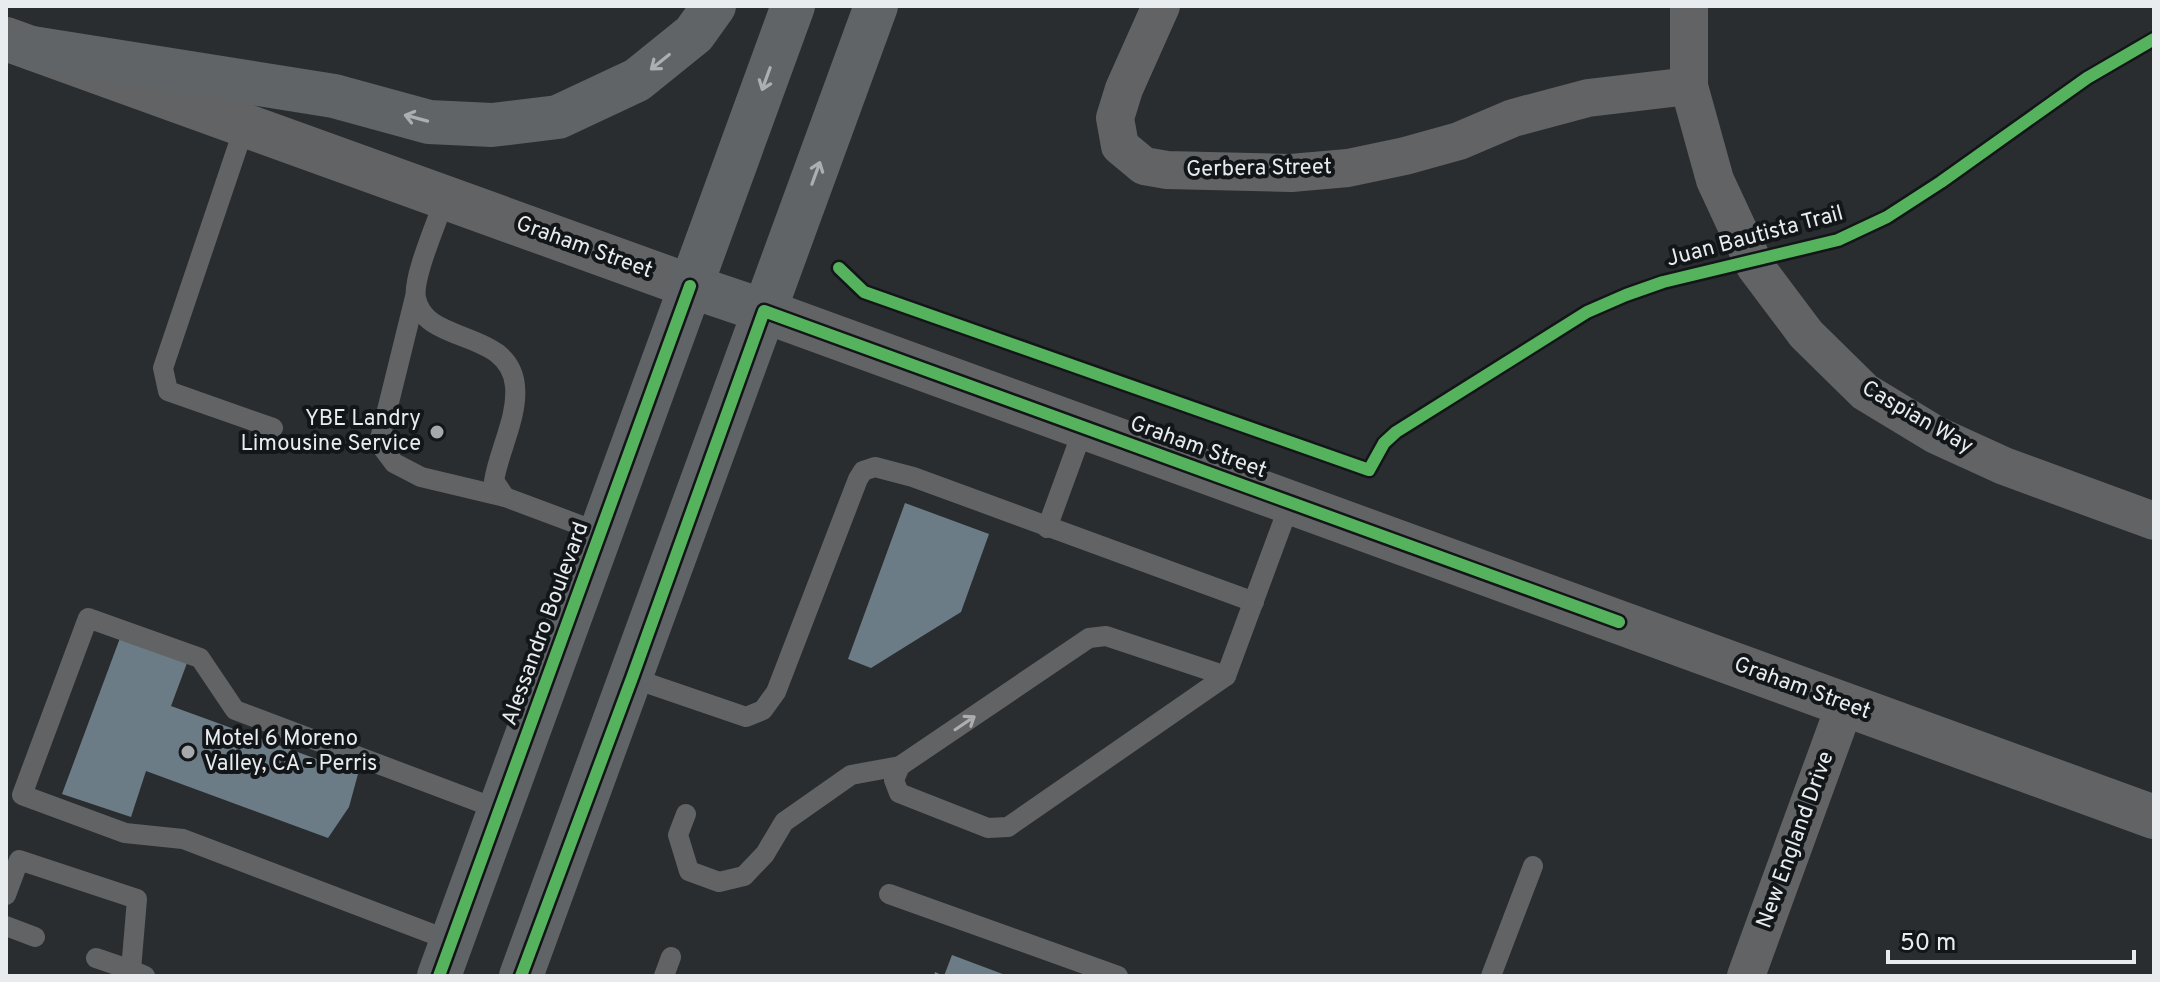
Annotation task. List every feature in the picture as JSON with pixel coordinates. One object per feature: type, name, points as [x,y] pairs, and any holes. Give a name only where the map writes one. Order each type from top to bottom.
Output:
[{"type":"main road","points":[[19,43],[334,96],[429,122],[492,125],[558,117],[637,80],[694,34],[714,6]]},
{"type":"main road","name":"Alessandro Boulevard","points":[[454,964],[477,952],[481,858],[793,6]]},
{"type":"main road","points":[[521,976],[876,6]]},
{"type":"main road","name":"Graham Street","points":[[690,286],[764,311]]},
{"type":"street","name":"Gerbera Street","points":[[1161,6],[1124,89],[1115,118],[1120,146],[1144,166],[1167,170],[1291,173],[1348,168],[1459,141],[1513,118],[1588,98],[1689,86]]},
{"type":"street","name":"Caspian Way","points":[[1689,6],[1689,86],[1715,180],[1755,266],[1806,334],[1865,392],[1936,435],[2004,466],[2154,521]]},
{"type":"street","name":"Graham Street","points":[[19,43],[690,286]]},
{"type":"street","name":"Graham Street","points":[[764,311],[2154,817]]},
{"type":"street","name":"New England Drive","points":[[1746,976],[1845,705]]},
{"type":"lane","points":[[245,125],[163,368],[168,391],[273,428]]},
{"type":"lane","points":[[445,198],[416,281],[415,297],[379,443],[394,463],[421,477],[505,497],[601,533]]},
{"type":"lane","points":[[415,297],[421,312],[439,326],[502,356],[511,368],[516,387],[513,412],[497,461],[494,481],[505,497]]},
{"type":"lane","points":[[1047,528],[1084,427]]},
{"type":"lane","points":[[632,678],[746,717],[763,710],[776,692],[863,471],[875,467],[913,477],[1254,602]]},
{"type":"lane","points":[[900,766],[894,780],[899,793],[988,828],[1008,827],[1226,676],[1290,503]]},
{"type":"lane","points":[[454,964],[183,839],[125,833],[22,795],[88,618],[200,658],[235,710],[500,810]]},
{"type":"lane","points":[[686,814],[678,835],[689,871],[719,882],[744,876],[765,854],[784,822],[851,775],[900,766],[1089,638],[1106,636],[1226,676]]},
{"type":"lane","points":[[6,895],[19,860],[137,899],[138,973],[96,958]]},
{"type":"lane","points":[[1491,976],[1533,866]]},
{"type":"lane","points":[[889,894],[1118,976]]},
{"type":"lane","points":[[6,926],[35,937]]},
{"type":"building","points":[[905,503],[989,534],[961,612],[871,668],[848,659]]},
{"type":"building","name":"Motel 6 Moreno Valley, CA - Perris","points":[[120,638],[187,663],[171,706],[358,774],[349,807],[328,838],[146,771],[131,817],[62,794]]},
{"type":"building","points":[[952,955],[1008,976],[944,976]]},
{"type":"cycle path","name":"Juan Bautista Trail","points":[[839,268],[864,292],[1369,470],[1384,443],[1396,432],[1587,312],[1663,282],[1838,240],[1887,217],[2087,78],[2154,39]]},
{"type":"cycle path","points":[[439,976],[690,286]]},
{"type":"cycle path","points":[[521,976],[764,311],[1619,622]]},
{"type":"place","name":"YBE Landry Limousine Service","points":[[437,432]]},
{"type":"place","name":"Motel 6 Moreno Valley, CA - Perris","points":[[188,752]]}]
